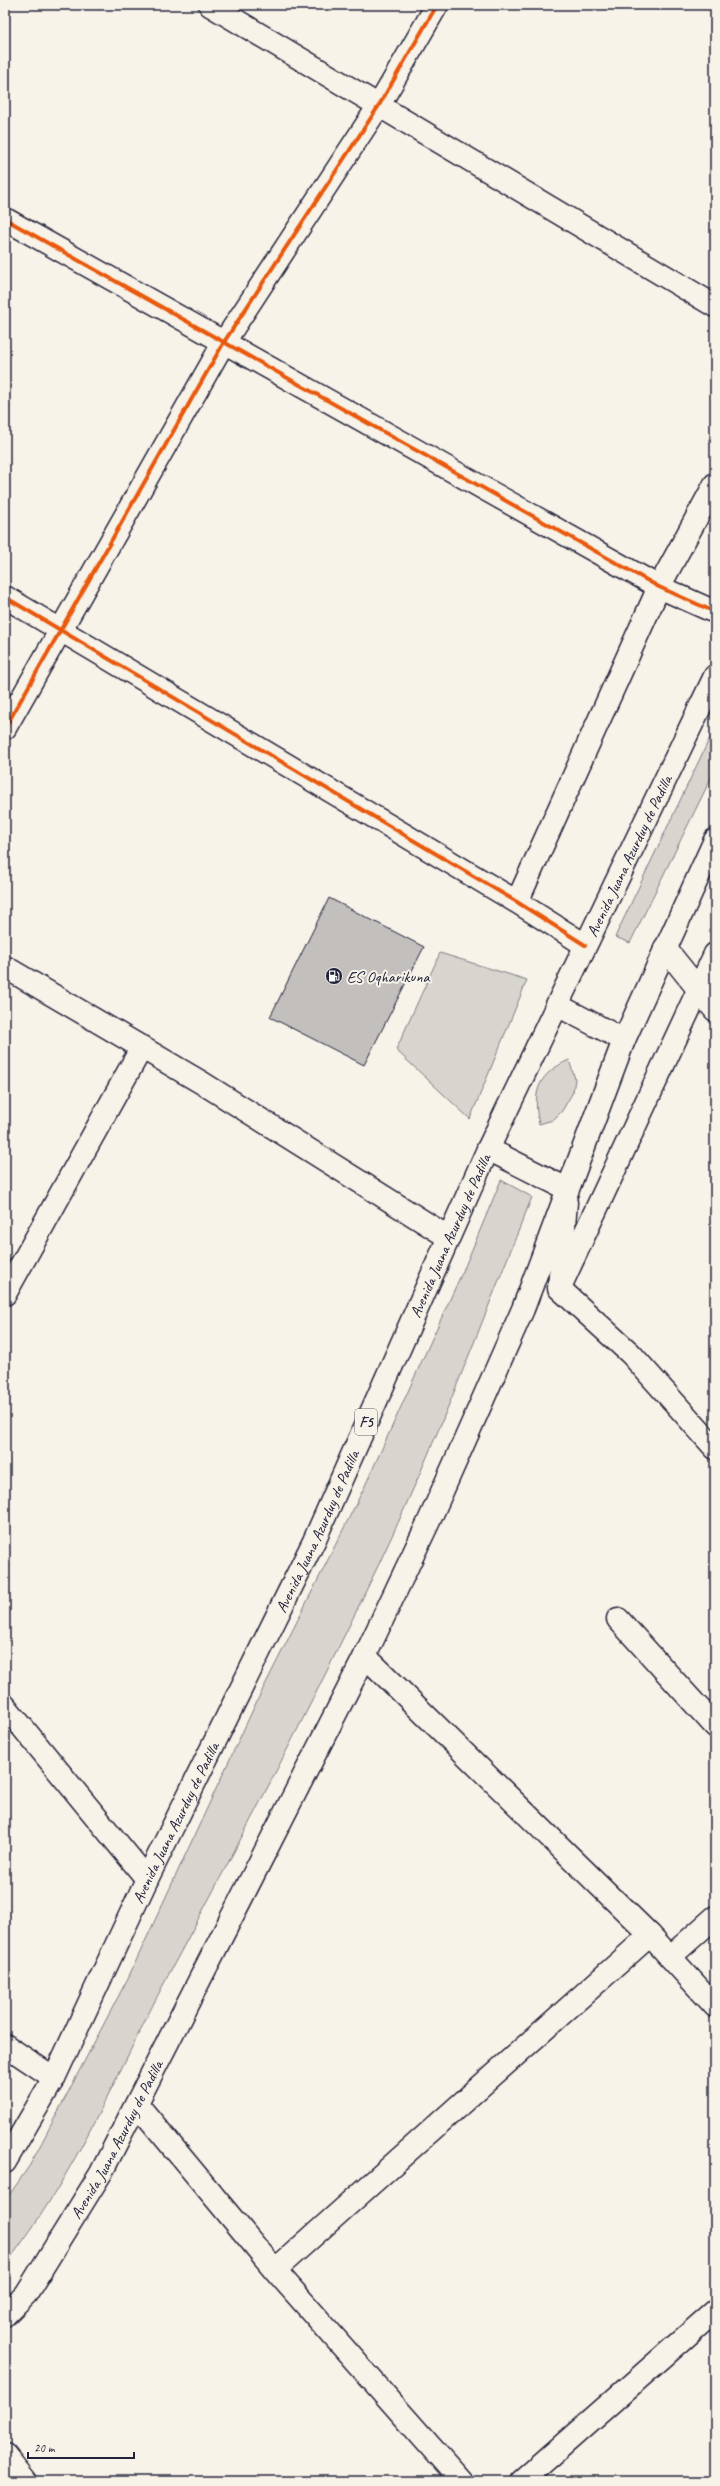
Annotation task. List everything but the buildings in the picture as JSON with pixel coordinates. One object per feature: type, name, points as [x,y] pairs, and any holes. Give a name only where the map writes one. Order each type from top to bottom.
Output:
[{"type":"main road","points":[[210,5],[378,107],[715,306]]},
{"type":"main road","points":[[5,728],[59,630],[224,342],[378,107],[437,5]]},
{"type":"main road","points":[[5,219],[659,587],[715,612]]},
{"type":"main road","points":[[517,902],[659,587],[715,484]]},
{"type":"main road","points":[[5,598],[517,902],[585,945]]},
{"type":"main road","name":"Avenida Juana Azurduy de Padilla","points":[[5,2162],[54,2078],[147,1879],[314,1540],[488,1149],[715,676]]},
{"type":"main road","name":"Avenida Juana Azurduy de Padilla","points":[[5,2314],[26,2294],[102,2174],[365,1656],[429,1521],[523,1309],[624,1040],[664,948],[715,840]]},
{"type":"main road","points":[[664,948],[715,1010]]},
{"type":"main road","points":[[559,1288],[715,954]]},
{"type":"main road","points":[[5,967],[142,1047],[448,1237]]},
{"type":"main road","points":[[557,1005],[624,1040]]},
{"type":"main road","points":[[5,1294],[142,1047]]},
{"type":"main road","points":[[488,1149],[567,1189],[559,1288]]},
{"type":"main road","points":[[559,1288],[631,1354],[715,1448]]},
{"type":"main road","points":[[618,1619],[715,1726]]},
{"type":"main road","points":[[365,1656],[650,1935],[715,2006]]},
{"type":"main road","points":[[5,1706],[147,1879]]},
{"type":"main road","points":[[670,1957],[715,1917]]},
{"type":"main road","points":[[275,2270],[650,1935]]},
{"type":"main road","points":[[5,2045],[54,2078]]},
{"type":"main road","points":[[138,2104],[275,2270],[461,2481]]},
{"type":"main road","points":[[522,2481],[715,2311]]},
{"type":"main road","points":[[5,2455],[26,2481]]},
{"type":"shaded area","points":[[715,727],[715,770],[630,943],[615,937]]},
{"type":"shaded area","points":[[440,953],[527,980],[470,1119],[396,1050]]},
{"type":"shaded area","points":[[569,1060],[575,1079],[573,1092],[562,1111],[553,1120],[539,1124],[536,1102],[540,1085],[550,1071]]},
{"type":"shaded area","points":[[501,1180],[532,1197],[458,1384],[419,1476],[377,1568],[303,1719],[172,1968],[75,2158],[54,2195],[5,2265],[5,2201],[30,2165],[129,1976],[256,1703],[364,1488],[466,1264]]},
{"type":"cycle path","points":[[5,728],[224,342],[378,107],[437,5]]},
{"type":"cycle path","points":[[5,219],[659,587],[715,612]]},
{"type":"cycle path","points":[[5,597],[517,902],[585,945]]},
{"type":"place","name":"ES Oqharikuna","points":[[334,976]]}]
